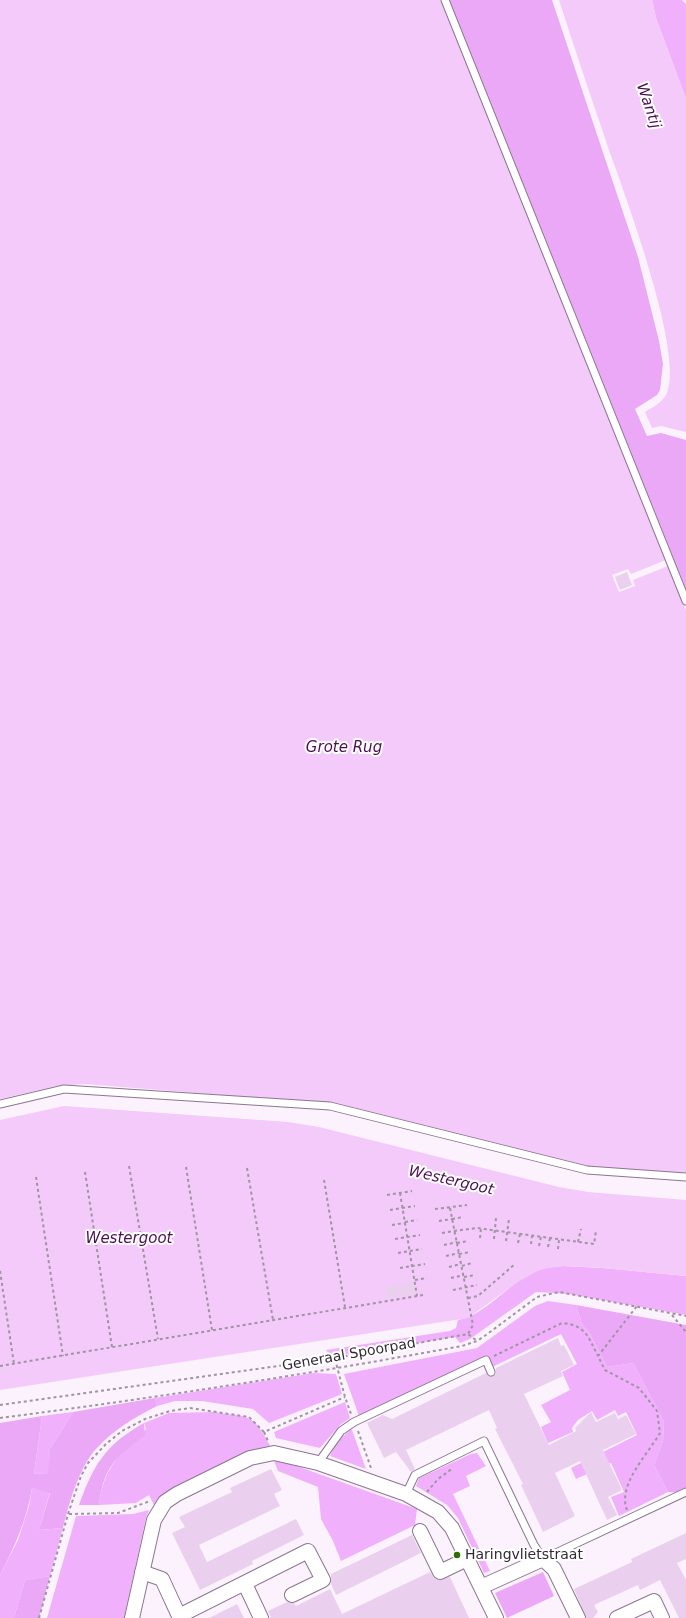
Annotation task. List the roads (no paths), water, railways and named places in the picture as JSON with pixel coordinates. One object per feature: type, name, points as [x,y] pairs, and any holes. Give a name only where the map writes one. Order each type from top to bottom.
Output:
[{"type":"street","points":[[132,1618],[154,1520],[165,1502],[177,1494],[257,1455],[274,1453],[318,1464],[406,1494],[438,1512],[448,1522],[496,1618]]},
{"type":"street","points":[[420,1531],[440,1572],[467,1559]]},
{"type":"street","points":[[142,1572],[162,1579],[179,1616],[308,1551],[323,1580],[292,1595]]},
{"type":"street","points":[[481,1587],[543,1559],[554,1569],[578,1618]]},
{"type":"street","points":[[245,1584],[261,1618]]},
{"type":"street","points":[[624,1617],[654,1601],[662,1618]]},
{"type":"lane","points":[[445,0],[686,601]]},
{"type":"lane","points":[[0,1104],[64,1089],[330,1106],[587,1170],[686,1178]]},
{"type":"lane","points":[[318,1464],[341,1431],[354,1422],[486,1360],[491,1372]]},
{"type":"lane","points":[[406,1494],[415,1475],[484,1441],[534,1545],[543,1559],[686,1492]]},
{"type":"water","name":"Grote Rug","points":[[0,0],[443,0],[686,610],[686,1175],[576,1165],[353,1108],[322,1103],[85,1084],[56,1086],[0,1099]]},
{"type":"water","name":"Wantij","points":[[559,0],[652,0],[656,18],[686,99],[686,432],[661,426],[652,428],[645,412],[658,404],[667,393],[670,373],[667,344],[660,310],[639,236]]},
{"type":"water","name":"Westergoot","points":[[64,1106],[288,1122],[319,1127],[559,1187],[588,1192],[686,1200],[686,1276],[603,1268],[563,1266],[541,1269],[516,1283],[468,1318],[0,1390],[0,1120]]},
{"type":"place","name":"Haringvlietstraat","points":[[457,1555]]}]
